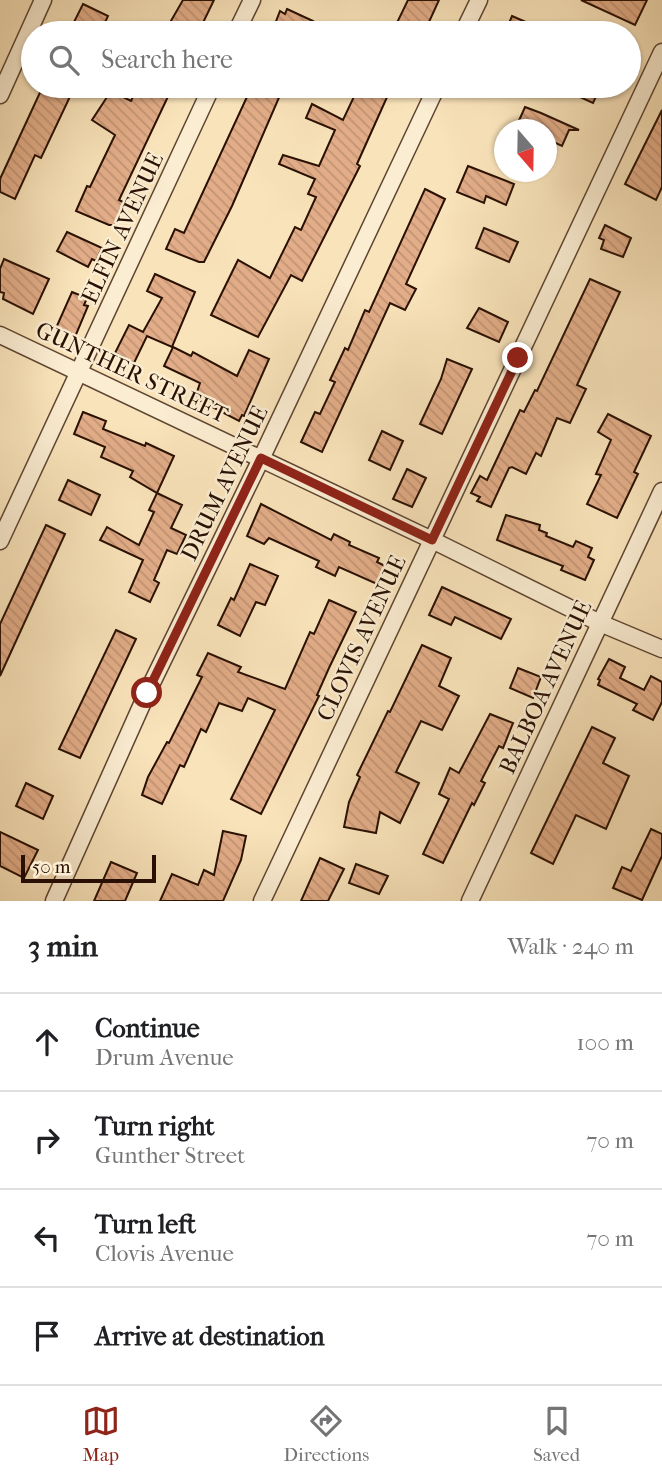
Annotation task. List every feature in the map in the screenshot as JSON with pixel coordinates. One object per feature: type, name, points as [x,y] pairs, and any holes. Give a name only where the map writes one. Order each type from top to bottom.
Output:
[{"type":"street","points":[[33,21],[43,0]]},
{"type":"street","points":[[241,21],[251,0]]},
{"type":"street","points":[[469,21],[479,0]]},
{"type":"street","points":[[0,95],[21,49]]},
{"type":"street","name":"CLOVIS AVENUE","points":[[641,97],[662,52]]},
{"type":"street","name":"ELFIN AVENUE","points":[[0,541],[206,98]]},
{"type":"street","name":"DRUM AVENUE","points":[[54,901],[147,693],[431,98]]},
{"type":"street","name":"CLOVIS AVENUE","points":[[262,901],[640,98]]},
{"type":"street","name":"GUNTHER STREET","points":[[0,335],[432,540],[600,623],[662,649]]},
{"type":"street","name":"BALBOA AVENUE","points":[[470,901],[662,491]]},
{"type":"building","points":[[183,0],[214,0],[204,21],[171,21]]},
{"type":"building","points":[[408,0],[439,0],[429,21],[398,21]]},
{"type":"building","points":[[581,0],[647,0],[637,21],[626,21]]},
{"type":"building","points":[[83,4],[108,16],[106,21],[74,21]]},
{"type":"building","points":[[287,9],[313,21],[276,21],[280,11],[285,14]]},
{"type":"building","points":[[512,16],[523,21],[510,21]]},
{"type":"building","points":[[37,98],[69,98],[41,158],[35,155],[15,199],[0,192],[0,179]]},
{"type":"building","points":[[106,98],[125,98],[131,101],[132,98],[167,98],[119,200],[125,203],[115,225],[109,225],[76,211],[115,135],[92,120]]},
{"type":"building","points":[[246,98],[279,98],[232,206],[204,262],[166,249],[175,229],[184,233]]},
{"type":"building","points":[[353,98],[387,98],[357,164],[360,166],[302,281],[291,275],[258,337],[211,315],[238,260],[270,278],[295,227],[301,230],[316,197],[308,194],[315,179],[279,164],[283,155],[319,166],[335,130],[306,118],[312,104],[343,120]]},
{"type":"building","points":[[582,98],[595,98],[593,103]]},
{"type":"building","points":[[525,107],[554,119],[520,119]]},
{"type":"building","points":[[662,110],[662,187],[656,200],[625,184]]},
{"type":"building","points":[[557,120],[579,130],[569,130],[562,146],[557,144]]},
{"type":"building","points":[[468,166],[494,176],[494,182],[514,184],[506,205],[486,196],[484,203],[457,192]]},
{"type":"building","points":[[425,189],[445,199],[406,284],[416,289],[405,310],[390,303],[322,452],[301,442],[315,412],[320,414],[335,382],[330,380],[345,348],[348,350],[365,310],[369,312]]},
{"type":"building","points":[[605,225],[631,238],[623,257],[601,249],[604,240],[599,238]]},
{"type":"building","points":[[484,228],[518,242],[509,262],[476,248]]},
{"type":"building","points":[[67,232],[102,248],[96,261],[92,259],[88,267],[57,251]]},
{"type":"building","points":[[4,259],[49,279],[33,314],[3,299],[4,293],[0,292],[0,269]]},
{"type":"building","points":[[155,274],[195,292],[172,347],[147,336],[134,363],[115,353],[129,325],[143,332],[162,298],[147,291]]},
{"type":"building","points":[[590,279],[620,292],[577,385],[586,389],[570,423],[557,418],[541,456],[536,453],[526,474],[509,468],[491,507],[477,501],[480,497],[471,493],[480,476],[487,480],[520,410],[524,412],[535,390],[537,391]]},
{"type":"building","points":[[72,292],[87,298],[84,305],[88,306],[75,337],[56,328]]},
{"type":"building","points":[[479,308],[508,322],[499,342],[467,328]]},
{"type":"building","points":[[173,347],[191,356],[193,352],[237,376],[249,350],[269,359],[244,416],[242,415],[239,421],[195,398],[200,383],[164,366]]},
{"type":"building","points":[[447,359],[472,369],[442,434],[420,424],[441,379]]},
{"type":"building","points":[[83,412],[106,421],[103,429],[145,446],[146,443],[174,456],[157,493],[130,477],[133,471],[101,457],[105,447],[74,434]]},
{"type":"building","points":[[608,414],[651,436],[634,472],[638,474],[617,518],[587,504],[601,475],[596,474],[611,440],[598,432]]},
{"type":"building","points":[[382,431],[403,441],[390,470],[369,460]]},
{"type":"building","points":[[407,469],[426,478],[412,507],[393,499]]},
{"type":"building","points":[[68,480],[100,495],[91,515],[59,500]]},
{"type":"building","points":[[157,493],[182,505],[171,528],[186,535],[177,554],[167,550],[154,580],[159,583],[150,602],[129,592],[143,560],[100,540],[107,527],[139,545],[154,512],[149,510]]},
{"type":"building","points":[[261,504],[331,540],[334,534],[350,542],[349,545],[379,558],[377,562],[385,566],[377,584],[339,567],[335,576],[316,567],[319,561],[269,538],[264,544],[247,536]]},
{"type":"building","points":[[506,515],[540,525],[539,530],[547,533],[546,536],[573,547],[576,541],[592,548],[588,557],[594,560],[585,580],[561,570],[563,566],[497,540]]},
{"type":"building","points":[[46,525],[65,534],[0,676],[0,624]]},
{"type":"building","points":[[250,564],[278,576],[265,605],[256,602],[240,636],[218,625],[231,598],[234,600]]},
{"type":"building","points":[[442,587],[511,619],[501,639],[455,617],[451,625],[429,615]]},
{"type":"building","points":[[329,600],[356,612],[317,695],[319,696],[261,814],[231,799],[275,710],[248,698],[242,711],[219,703],[206,732],[201,729],[184,767],[180,765],[162,804],[142,795],[148,777],[167,742],[169,743],[202,677],[197,675],[208,653],[241,667],[238,672],[285,689],[310,632],[314,634]]},
{"type":"building","points":[[116,630],[136,639],[80,758],[59,749]]},
{"type":"building","points":[[422,645],[451,658],[439,686],[459,696],[442,730],[421,721],[396,772],[419,783],[400,823],[380,812],[376,833],[344,827],[349,802],[360,777],[357,775]]},
{"type":"building","points":[[609,659],[625,667],[620,678],[644,690],[651,676],[662,682],[662,702],[653,720],[633,710],[637,704],[598,685],[598,679]]},
{"type":"building","points":[[518,668],[541,677],[533,698],[510,688]]},
{"type":"building","points":[[490,714],[513,723],[503,748],[499,746],[481,781],[485,783],[474,805],[472,803],[443,863],[423,854],[449,799],[439,794],[450,768],[459,773]]},
{"type":"building","points":[[592,727],[615,738],[603,763],[629,776],[606,829],[576,815],[553,864],[531,853]]},
{"type":"building","points":[[26,783],[53,796],[43,819],[16,806]]},
{"type":"building","points":[[651,829],[662,834],[662,856],[642,900],[613,888],[622,867],[631,871]]},
{"type":"building","points":[[223,831],[246,836],[241,860],[223,901],[160,901],[172,874],[198,885],[204,870],[214,875]]},
{"type":"building","points":[[0,832],[38,850],[24,878],[0,866]]},
{"type":"building","points":[[320,858],[344,869],[328,901],[301,901]]},
{"type":"building","points":[[111,862],[137,873],[125,901],[94,901]]},
{"type":"building","points":[[356,864],[388,876],[379,894],[349,883]]},
{"type":"route","points":[[147,693],[261,458],[432,540],[518,358]]}]
